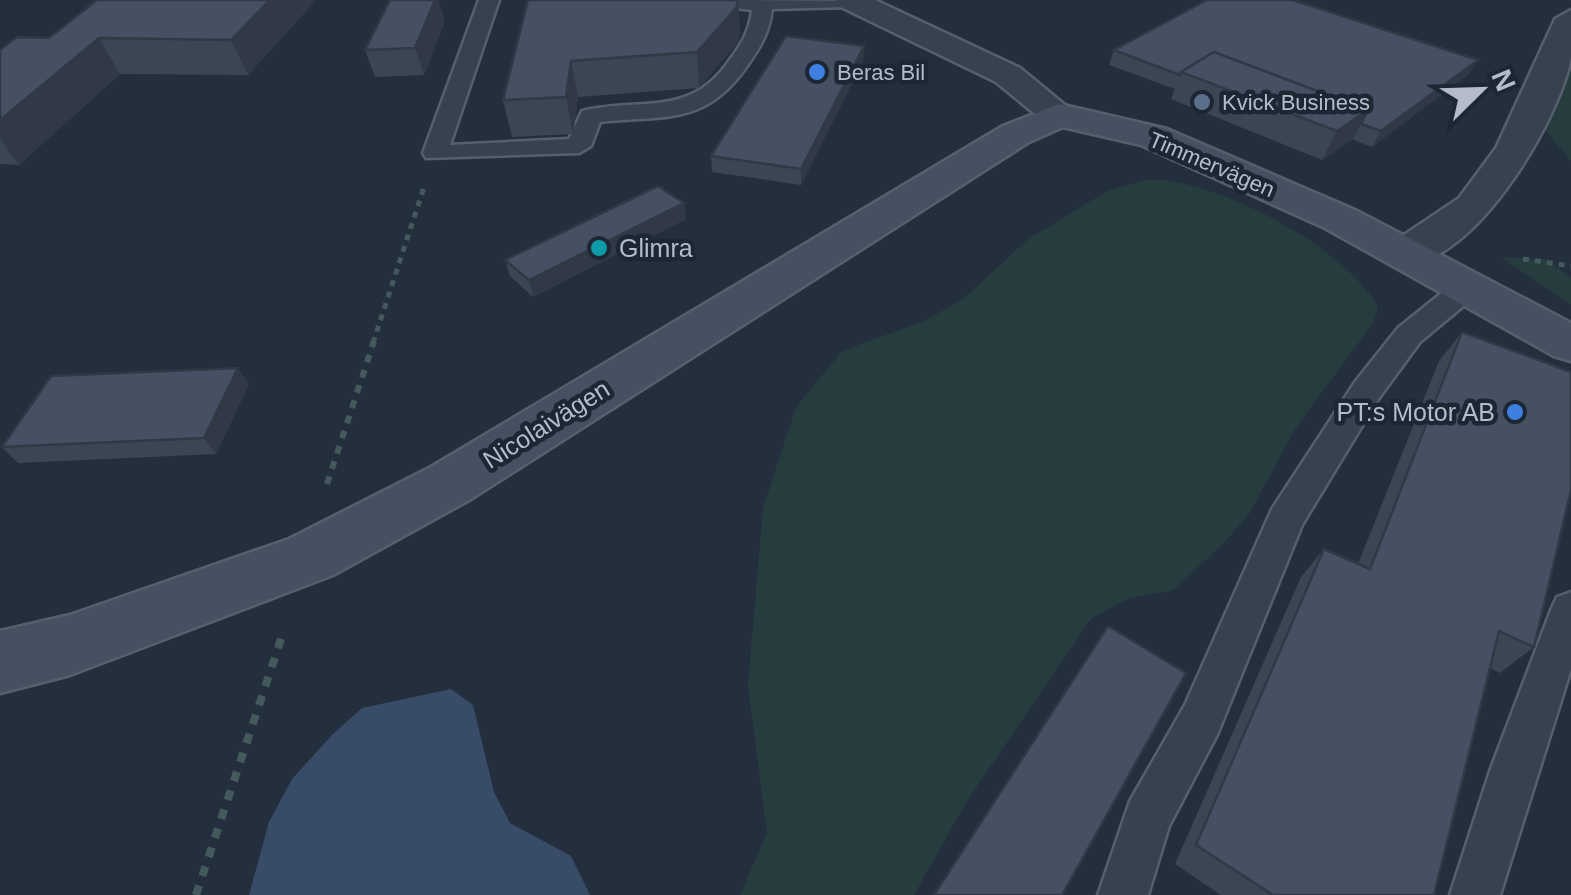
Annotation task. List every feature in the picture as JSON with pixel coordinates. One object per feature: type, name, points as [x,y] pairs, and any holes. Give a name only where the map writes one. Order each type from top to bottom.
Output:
[{"type":"street","name":"Timmervägen","points":[[851,0],[1008,75],[1059,115],[1154,138],[1408,253],[1571,344]]},
{"type":"street","points":[[1408,253],[1474,207],[1515,149],[1571,19]]},
{"type":"street","name":"Nicolaivägen","points":[[0,662],[70,645],[306,560],[451,484],[1001,144],[1059,115]]},
{"type":"lane","points":[[723,4],[851,0]]},
{"type":"lane","points":[[493,7],[435,153],[579,146],[590,116],[692,106],[720,90],[759,34],[763,3]]},
{"type":"lane","points":[[1122,895],[1147,818],[1201,720],[1284,520],[1366,390],[1409,335],[1469,286]]},
{"type":"lane","points":[[1475,895],[1513,771],[1571,610]]},
{"type":"path","points":[[196,895],[435,153]]},
{"type":"green space","points":[[1571,60],[1571,161],[1542,127]]},
{"type":"green space","points":[[1148,179],[1209,191],[1276,220],[1308,240],[1361,284],[1378,307],[1373,323],[1295,429],[1249,514],[1223,544],[1172,591],[1129,598],[1091,619],[967,801],[914,895],[740,895],[767,833],[748,685],[763,508],[796,407],[842,351],[924,321],[963,299],[1027,240],[1107,191]]},
{"type":"green space","points":[[1501,257],[1545,259],[1571,277],[1571,305]]},
{"type":"water","points":[[451,689],[473,705],[494,792],[510,823],[571,856],[590,895],[249,895],[269,822],[292,779],[332,735],[362,708]]},
{"type":"building","points":[[97,0],[270,0],[231,40],[99,38],[0,120],[0,50],[17,37],[49,38]]},
{"type":"building","points":[[390,0],[435,0],[415,48],[365,50]]},
{"type":"building","points":[[528,0],[738,0],[737,7],[697,52],[571,61],[566,97],[503,100]]},
{"type":"building","points":[[1207,0],[1293,0],[1478,60],[1381,131],[1361,124],[1368,110],[1214,52],[1180,75],[1114,50]]},
{"type":"building","points":[[786,36],[864,46],[801,169],[711,156]]},
{"type":"building","points":[[1214,52],[1368,110],[1337,131],[1181,72]]},
{"type":"building","points":[[658,186],[684,203],[529,280],[505,260]]},
{"type":"building","points":[[1462,332],[1571,372],[1571,490],[1534,647],[1499,631],[1434,895],[1273,895],[1196,845],[1324,549],[1370,569]]},
{"type":"building","points":[[238,368],[204,438],[2,447],[51,376]]},
{"type":"building","points":[[1108,626],[1186,673],[1062,895],[934,895]]},
{"type":"place","name":"Beras Bil","points":[[817,72]]},
{"type":"place","name":"Kvick Business","points":[[1202,102]]},
{"type":"place","name":"Glimra","points":[[599,248]]},
{"type":"place","name":"PT:s Motor AB","points":[[1515,412]]}]
